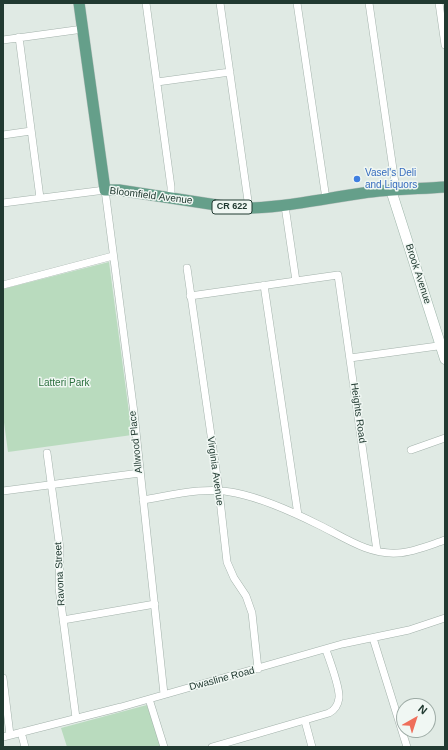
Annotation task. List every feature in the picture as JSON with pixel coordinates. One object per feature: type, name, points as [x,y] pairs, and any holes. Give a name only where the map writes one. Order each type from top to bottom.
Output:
[{"type":"main road","name":"Bloomfield Avenue","points":[[80,3],[104,190],[119,190],[236,208],[285,206],[360,193],[394,190]]},
{"type":"main road","name":"CR 622","points":[[394,190],[445,187]]},
{"type":"main road","name":"Brook Avenue","points":[[394,190],[443,346],[445,359]]},
{"type":"street","points":[[146,3],[171,187],[171,198]]},
{"type":"street","points":[[220,3],[249,208]]},
{"type":"street","points":[[297,3],[326,199]]},
{"type":"street","points":[[369,3],[394,190]]},
{"type":"street","points":[[439,3],[445,44]]},
{"type":"street","points":[[3,40],[84,29]]},
{"type":"street","points":[[19,38],[40,198]]},
{"type":"street","points":[[157,82],[230,72]]},
{"type":"street","points":[[3,134],[31,131]]},
{"type":"street","points":[[3,203],[104,190]]},
{"type":"street","name":"Allwood Place","points":[[104,190],[129,376],[164,694]]},
{"type":"street","points":[[190,296],[296,281],[285,206]]},
{"type":"street","points":[[3,285],[113,256]]},
{"type":"street","name":"Virginia Avenue","points":[[187,268],[219,491],[227,562],[234,578],[246,596],[252,613],[258,669]]},
{"type":"street","name":"Heights Road","points":[[296,281],[338,275],[377,551]]},
{"type":"street","points":[[264,285],[298,515]]},
{"type":"street","points":[[350,358],[443,346]]},
{"type":"street","points":[[410,450],[445,438]]},
{"type":"street","name":"Ravona Street","points":[[47,453],[60,549],[59,588],[76,718]]},
{"type":"street","points":[[3,491],[140,473]]},
{"type":"street","points":[[143,500],[196,491],[219,491],[246,495],[268,502],[298,515],[363,548],[377,551],[399,553],[445,540]]},
{"type":"street","points":[[63,620],[154,604]]},
{"type":"street","name":"Dwasline Road","points":[[7,736],[149,699],[326,650],[342,644],[409,630],[443,619]]},
{"type":"street","points":[[373,638],[406,747]]},
{"type":"street","points":[[216,746],[305,721],[334,710],[340,694],[326,650]]},
{"type":"street","points":[[3,678],[7,736]]},
{"type":"street","points":[[149,699],[164,747]]},
{"type":"street","points":[[305,721],[312,747]]},
{"type":"street","points":[[21,732],[25,747]]},
{"type":"green space","name":"Latteri Park","points":[[109,262],[132,435],[8,452],[3,415],[3,289]]},
{"type":"green space","points":[[147,705],[161,747],[67,747],[61,728]]},
{"type":"place","name":"Vasel's Deli and Liquors","points":[[357,179]]}]
